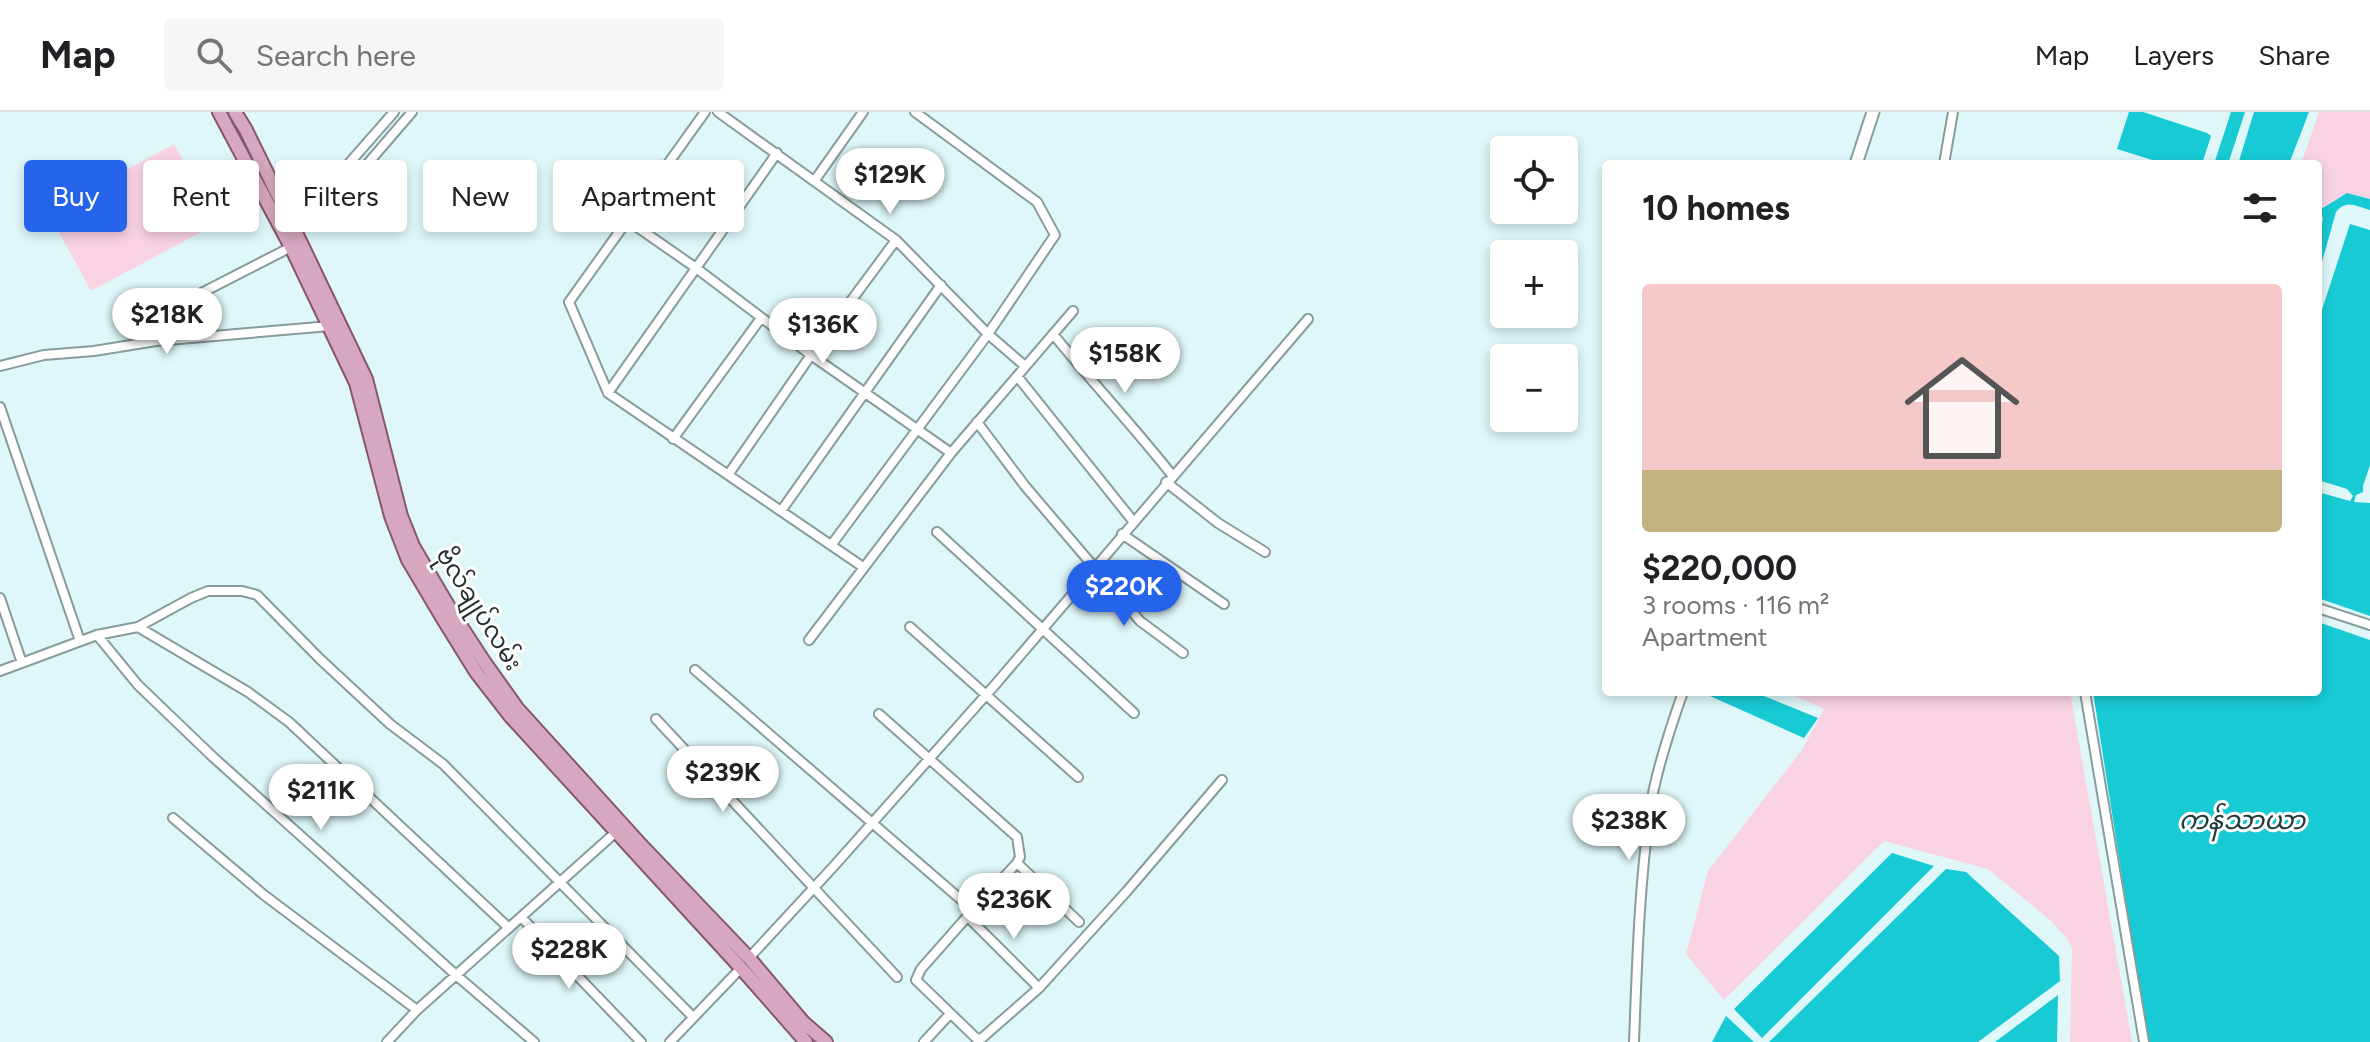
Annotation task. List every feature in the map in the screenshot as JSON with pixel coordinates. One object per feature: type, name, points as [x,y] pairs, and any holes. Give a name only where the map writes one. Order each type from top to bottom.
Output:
[{"type":"main road","name":"ဗိုလ်ချုပ်လမ်း","points":[[219,112],[275,206]]},
{"type":"main road","name":"ဗိုလ်ချုပ်လမ်း","points":[[235,112],[275,198]]},
{"type":"main road","name":"ဗိုလ်ချုပ်လမ်း","points":[[288,232],[291,247],[356,383],[391,516],[408,560],[476,672],[511,717],[616,832],[826,1042]]},
{"type":"main road","name":"ဗိုလ်ချုပ်လမ်း","points":[[290,232],[366,379],[401,516],[413,546],[453,614],[517,708],[745,963],[806,1042]]},
{"type":"street","points":[[352,160],[394,112]]},
{"type":"street","points":[[670,160],[705,112]]},
{"type":"street","points":[[718,112],[896,240],[988,334],[1025,366]]},
{"type":"street","points":[[815,180],[863,112]]},
{"type":"street","points":[[832,544],[988,334],[1055,235],[1037,202],[915,112]]},
{"type":"street","points":[[1857,160],[1873,112]]},
{"type":"street","points":[[1945,160],[1953,112]]},
{"type":"street","points":[[370,160],[410,113]]},
{"type":"street","points":[[608,393],[777,153]]},
{"type":"street","points":[[619,232],[569,302],[608,393],[863,567]]},
{"type":"street","points":[[644,232],[951,453]]},
{"type":"street","points":[[728,475],[896,240]]},
{"type":"street","points":[[156,341],[157,324],[176,306],[291,247]]},
{"type":"street","points":[[781,511],[941,285]]},
{"type":"street","points":[[809,640],[951,453],[1073,311]]},
{"type":"street","points":[[673,439],[761,318]]},
{"type":"street","points":[[670,1042],[873,822],[1308,319]]},
{"type":"street","points":[[0,366],[44,355],[156,341],[330,326]]},
{"type":"street","points":[[1053,334],[1102,394],[1136,429],[1169,478],[1218,523],[1265,552]]},
{"type":"street","points":[[1017,376],[1133,521]]},
{"type":"street","points":[[0,407],[80,641]]},
{"type":"street","points":[[977,422],[1092,570],[1140,621],[1183,653]]},
{"type":"street","points":[[937,532],[1134,713]]},
{"type":"street","points":[[1122,534],[1224,604]]},
{"type":"street","points":[[0,671],[97,635],[138,627],[208,591],[242,591],[257,595],[390,724],[443,764],[693,1017]]},
{"type":"street","points":[[0,598],[22,663]]},
{"type":"street","points":[[2322,609],[2370,625]]},
{"type":"street","points":[[138,627],[248,692],[289,722],[509,928]]},
{"type":"street","points":[[910,627],[1078,777]]},
{"type":"street","points":[[97,635],[138,685],[213,757],[534,1042]]},
{"type":"street","points":[[695,670],[873,822],[970,913],[1039,988]]},
{"type":"street","points":[[1634,1042],[1639,916],[1650,807],[1682,696]]},
{"type":"street","points":[[2086,696],[2144,1042]]},
{"type":"street","points":[[879,714],[1017,837],[1020,857],[1017,863],[921,969],[916,980],[977,1039],[982,1038],[1039,988],[1222,780]]},
{"type":"street","points":[[656,719],[897,977]]},
{"type":"street","points":[[173,818],[264,895],[417,1010]]},
{"type":"street","points":[[387,1042],[417,1010],[616,832]]},
{"type":"street","points":[[1017,863],[1079,922]]},
{"type":"street","points":[[521,917],[641,1042]]},
{"type":"street","points":[[924,1042],[950,1014]]},
{"type":"shaded area","points":[[2319,112],[2370,112],[2370,199],[2347,193],[2322,209],[2322,160],[2302,160]]},
{"type":"shaded area","points":[[174,144],[183,160],[144,160]]},
{"type":"shaded area","points":[[143,161],[143,232],[201,232],[91,291],[59,232],[127,232],[127,169]]},
{"type":"shaded area","points":[[1795,696],[2071,696],[2132,1042],[2070,1042],[2072,948],[2050,920],[1988,869],[1884,841],[1724,1000],[1686,954],[1708,871],[1802,750],[1824,709]]},
{"type":"water","points":[[2129,112],[2143,112],[2211,136],[2203,160],[2152,160],[2117,149]]},
{"type":"water","points":[[2231,112],[2245,112],[2229,160],[2215,160]]},
{"type":"water","points":[[2254,112],[2309,112],[2291,160],[2239,160]]},
{"type":"water","points":[[2347,193],[2370,199],[2370,210],[2347,205],[2336,212],[2322,262],[2323,218],[2322,209]]},
{"type":"water","points":[[2350,224],[2370,230],[2370,465],[2363,492],[2356,495],[2354,502],[2370,503],[2370,616],[2322,599],[2322,493],[2350,501],[2353,496],[2347,489],[2322,481],[2322,310]]},
{"type":"water","name":"ကန်သာယာ","points":[[2322,623],[2370,640],[2370,1042],[2148,1042],[2094,696],[2322,696]]},
{"type":"water","points":[[1710,696],[1764,696],[1818,718],[1804,738]]},
{"type":"water","points":[[1892,853],[1934,866],[1762,1038],[1734,1009]]},
{"type":"water","points":[[1946,869],[1966,872],[2059,956],[2060,981],[1978,1042],[1769,1042]]},
{"type":"water","points":[[2058,995],[2057,1042],[1995,1042]]},
{"type":"water","points":[[1726,1016],[1754,1042],[1712,1042]]}]
